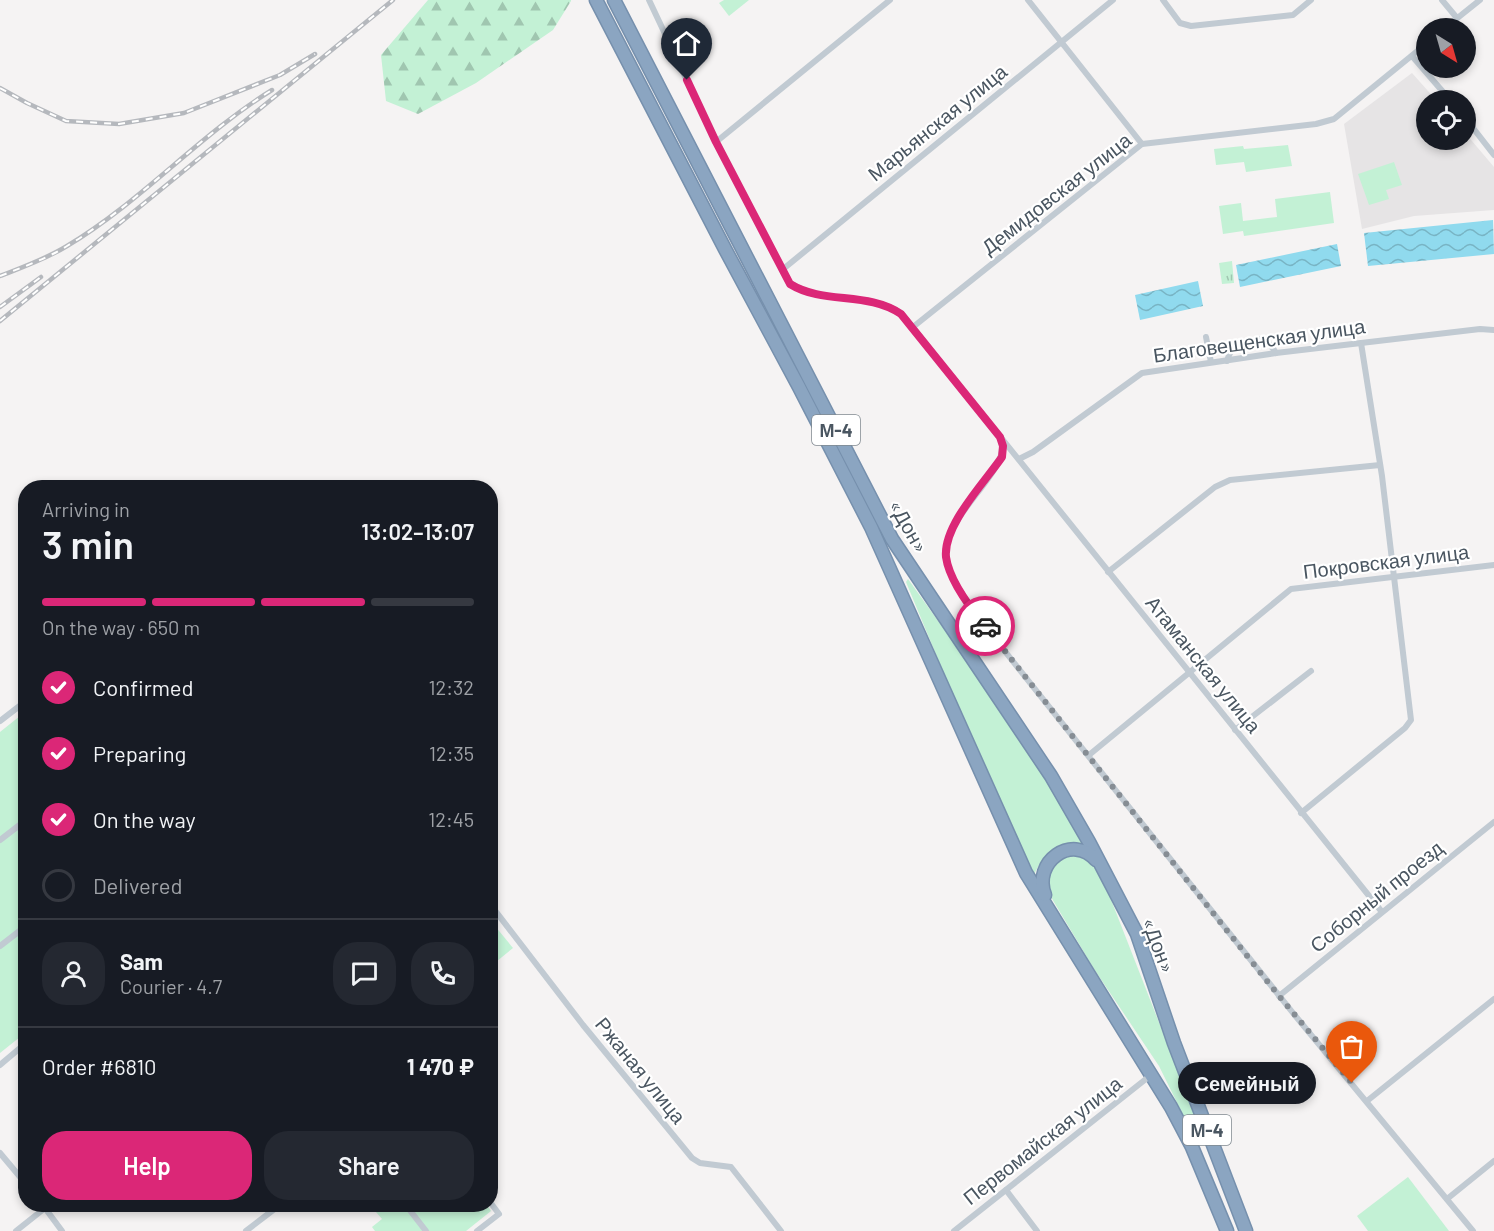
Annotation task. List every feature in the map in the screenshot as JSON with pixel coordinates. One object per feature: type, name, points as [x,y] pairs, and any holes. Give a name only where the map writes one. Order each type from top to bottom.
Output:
[{"type":"highway","name":"«Дон»","points":[[596,0],[871,527],[1026,873],[1152,1075],[1192,1147],[1227,1231]]},
{"type":"highway","name":"«Дон»","points":[[614,0],[892,539],[1051,776],[1089,842],[1137,934],[1174,1043],[1246,1231]]},
{"type":"highway","name":"М-4","points":[[1090,977],[1043,893],[1041,881],[1044,869],[1052,858],[1061,852],[1078,849],[1089,852],[1100,866]]},
{"type":"street","name":"Атаманская улица","points":[[649,0],[716,142],[790,284],[815,295],[870,300],[888,305],[901,314],[1382,912]]},
{"type":"street","points":[[716,142],[890,0]]},
{"type":"street","points":[[1028,0],[1142,144]]},
{"type":"street","name":"Марьянская улица","points":[[782,270],[1061,40],[1113,0]]},
{"type":"street","points":[[1163,0],[1180,22],[1191,26],[1293,15],[1308,1]]},
{"type":"street","points":[[1442,0],[1457,18],[1480,0]]},
{"type":"street","name":"Демидовская улица","points":[[913,327],[1142,144],[1317,124],[1334,119],[1416,53]]},
{"type":"street","points":[[1412,56],[1441,90]]},
{"type":"street","points":[[1476,132],[1494,155]]},
{"type":"street","name":"Благовещенская улица","points":[[1019,459],[1033,452],[1142,373],[1276,353],[1480,329],[1494,330]]},
{"type":"street","points":[[1206,337],[1210,362]]},
{"type":"street","points":[[1257,339],[1264,340],[1271,345],[1276,353]]},
{"type":"street","points":[[1227,361],[1229,353],[1236,344],[1246,342]]},
{"type":"street","points":[[1301,813],[1405,728],[1411,720],[1395,578],[1361,343]]},
{"type":"street","points":[[1000,437],[1003,446],[1002,457],[952,529],[946,544],[946,559],[959,588],[980,620],[1279,996],[1473,1231]]},
{"type":"street","points":[[1108,572],[1215,487],[1230,480],[1380,465]]},
{"type":"street","name":"Покровская улица","points":[[1089,755],[1292,589],[1494,565]]},
{"type":"street","points":[[1235,730],[1311,671]]},
{"type":"street","points":[[0,721],[18,707]]},
{"type":"street","name":"Соборный проезд","points":[[1279,996],[1494,822]]},
{"type":"street","points":[[0,840],[18,826]]},
{"type":"street","name":"Ржаная улица","points":[[498,914],[583,1025],[692,1158],[700,1162],[731,1167],[781,1231]]},
{"type":"street","points":[[0,946],[18,932]]},
{"type":"street","points":[[1367,1101],[1494,999]]},
{"type":"street","points":[[0,1065],[18,1050]]},
{"type":"street","name":"Первомайская улица","points":[[954,1231],[1152,1075]]},
{"type":"street","points":[[0,1153],[18,1174]]},
{"type":"street","points":[[1447,1199],[1494,1161]]},
{"type":"street","points":[[1006,1190],[1037,1231]]},
{"type":"street","points":[[16,1231],[38,1212]]},
{"type":"street","points":[[49,1212],[62,1231]]},
{"type":"street","points":[[246,1231],[271,1212]]},
{"type":"street","points":[[411,1212],[426,1231]]},
{"type":"street","points":[[477,1231],[499,1214],[498,1212]]},
{"type":"shaded area","points":[[1412,73],[1427,90],[1416,90],[1416,150],[1476,150],[1476,146],[1494,167],[1494,210],[1414,216],[1362,229],[1344,124]]},
{"type":"green space","points":[[428,0],[571,1],[553,30],[476,83],[418,114],[386,101],[381,55]]},
{"type":"green space","points":[[724,0],[749,0],[729,16],[719,3]]},
{"type":"green space","points":[[1288,145],[1292,166],[1246,172],[1244,162],[1216,165],[1214,149]]},
{"type":"green space","points":[[1394,162],[1402,185],[1386,190],[1389,199],[1369,205],[1358,174]]},
{"type":"green space","points":[[1330,192],[1334,223],[1244,236],[1243,231],[1223,234],[1219,206],[1241,203],[1243,221],[1277,217],[1275,199]]},
{"type":"green space","points":[[1232,261],[1234,283],[1222,284],[1219,263]]},
{"type":"green space","points":[[908,579],[1024,744],[1084,848],[1053,851],[1043,860],[1032,876],[995,797],[906,582]]},
{"type":"green space","points":[[18,718],[18,1039],[0,1053],[0,732]]},
{"type":"green space","points":[[1065,855],[1085,860],[1101,874],[1201,1130],[1192,1133],[1159,1066],[1094,969],[1051,897],[1047,884],[1049,874]]},
{"type":"green space","points":[[498,930],[513,948],[498,960]]},
{"type":"green space","points":[[1408,1177],[1449,1231],[1368,1231],[1357,1216]]},
{"type":"green space","points":[[376,1212],[490,1212],[466,1231],[375,1231],[372,1227],[382,1219]]},
{"type":"water","points":[[1493,220],[1494,254],[1368,266],[1364,233]]},
{"type":"water","points":[[1337,244],[1341,266],[1240,287],[1236,265]]},
{"type":"water","points":[[1198,281],[1203,306],[1140,320],[1135,295]]},
{"type":"railway","points":[[0,321],[393,0]]},
{"type":"railway","points":[[0,88],[66,121],[119,124],[184,113],[280,75],[315,54]]},
{"type":"railway","points":[[0,276],[51,255],[94,229],[220,127],[272,90]]},
{"type":"railway","points":[[0,307],[41,277]]},
{"type":"way so far","points":[[985,626],[1279,996],[1352,1083]]},
{"type":"place","name":"Семейный","points":[[1352,1083]]},
{"type":"route","points":[[687,80],[716,142],[790,284],[815,295],[870,300],[888,305],[901,314],[1000,437],[1003,446],[1002,457],[952,529],[946,544],[946,559],[952,574],[967,601],[985,626]]}]
